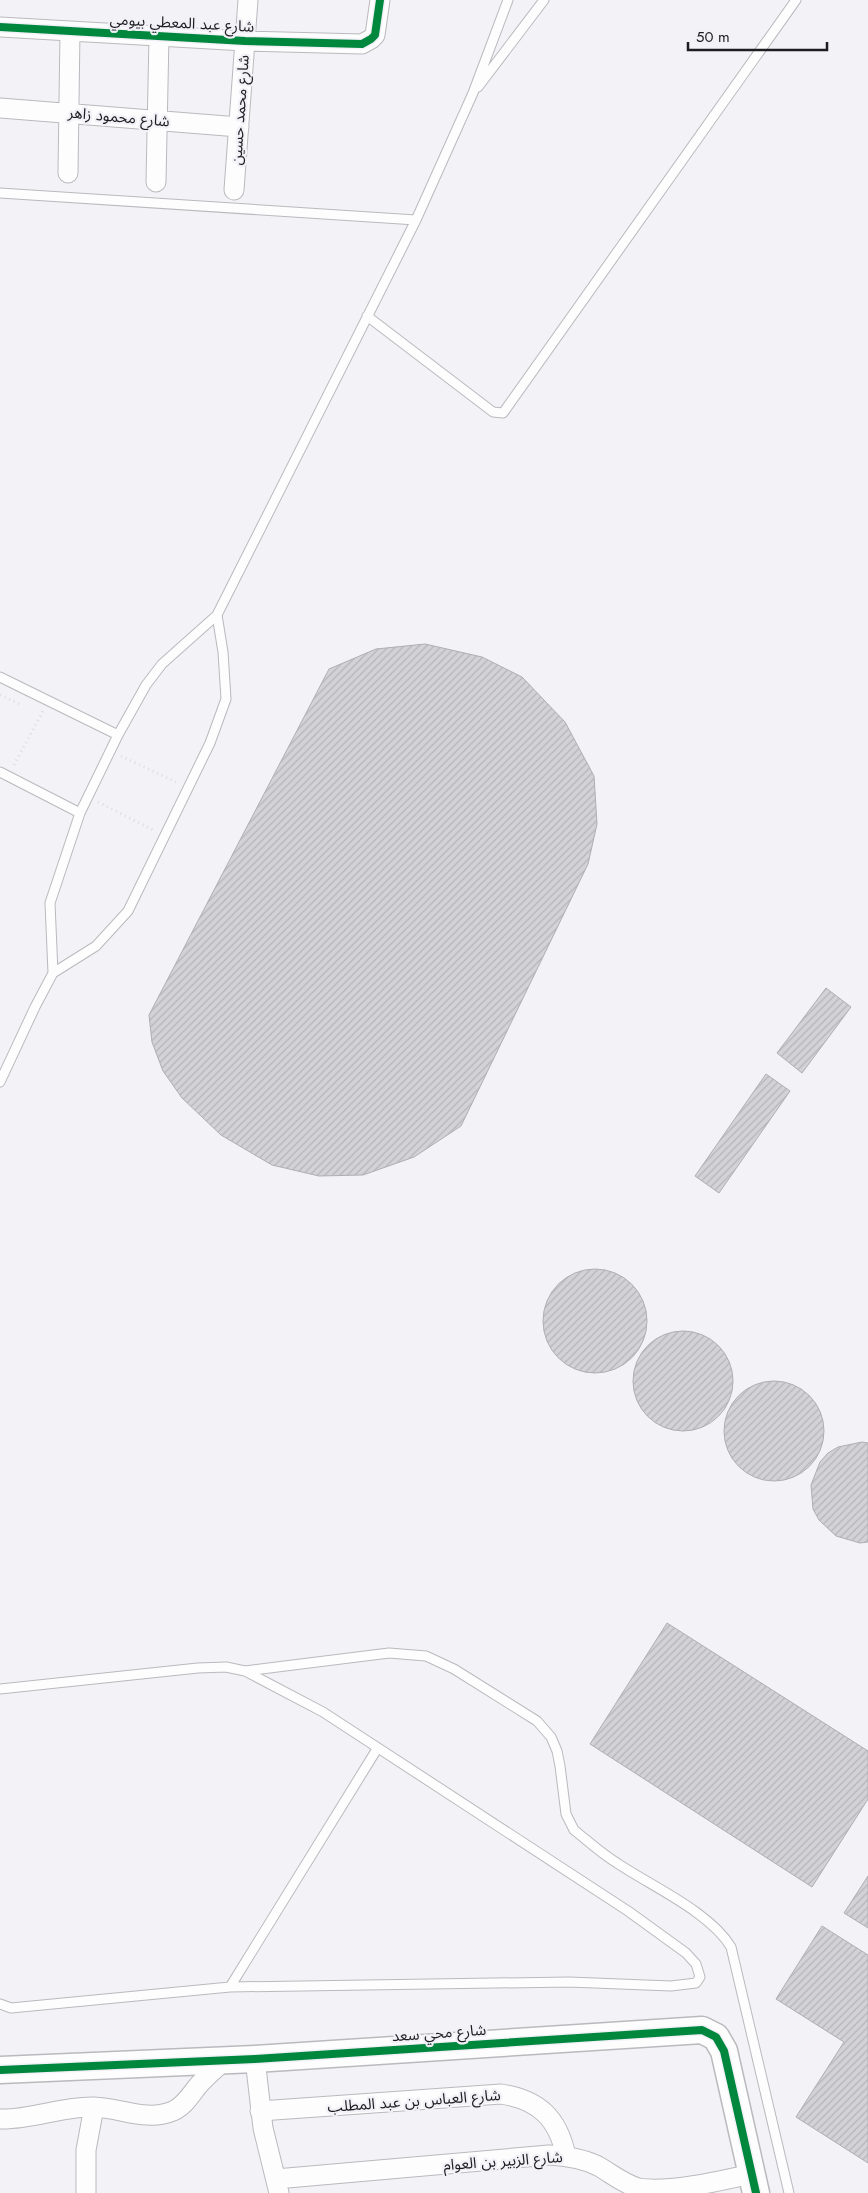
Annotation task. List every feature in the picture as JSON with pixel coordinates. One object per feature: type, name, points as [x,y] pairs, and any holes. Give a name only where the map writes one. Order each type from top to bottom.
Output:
[{"type":"street","name":"شارع محمد حسين","points":[[234,190],[248,0]]},
{"type":"street","name":"شارع عبد المعطي بيومي","points":[[0,27],[245,41],[362,44],[375,35],[380,0]]},
{"type":"street","points":[[68,173],[70,31]]},
{"type":"street","points":[[156,182],[159,36]]},
{"type":"street","name":"شارع محمود زاهر","points":[[0,108],[239,127]]},
{"type":"street","name":"شارع محي سعد","points":[[0,2070],[255,2059],[702,2030],[716,2037],[724,2051],[754,2184]]},
{"type":"street","points":[[255,2059],[260,2111],[266,2146],[277,2186]]},
{"type":"street","points":[[0,2120],[30,2118],[64,2110],[94,2107],[144,2116],[160,2115],[174,2110],[187,2101],[205,2078],[224,2060]]},
{"type":"street","name":"شارع العباس بن عبد المطلب","points":[[260,2111],[501,2094],[517,2096],[545,2112],[555,2125],[562,2140],[566,2156]]},
{"type":"street","points":[[86,2193],[86,2150],[94,2107]]},
{"type":"street","name":"شارع الزبير بن العوام","points":[[277,2186],[549,2155],[566,2156],[582,2160],[598,2166],[626,2184],[656,2191],[754,2184]]},
{"type":"lane","points":[[54,973],[50,903],[80,813],[118,735],[146,685],[162,664],[217,614],[416,220],[473,93],[508,0]]},
{"type":"lane","points":[[473,93],[544,0]]},
{"type":"lane","points":[[367,316],[494,412],[503,413],[796,0]]},
{"type":"lane","points":[[0,193],[416,220]]},
{"type":"lane","points":[[0,1082],[34,1007],[54,973],[96,946],[128,910],[210,743],[226,699],[217,614]]},
{"type":"lane","points":[[0,677],[118,735]]},
{"type":"lane","points":[[4,774],[80,813]]},
{"type":"lane","points":[[0,1689],[198,1668],[226,1667],[245,1670],[389,1653],[426,1656],[454,1669],[537,1721],[551,1737],[557,1751],[563,1803],[569,1824],[574,1830],[614,1862],[706,1919],[726,1937],[731,1947],[789,2193]]},
{"type":"lane","points":[[0,2004],[11,2008],[230,1987],[569,1982],[671,1986],[696,1983],[700,1977],[700,1970],[686,1953],[628,1911],[322,1712],[245,1670]]},
{"type":"lane","points":[[230,1987],[377,1749]]},
{"type":"path","points":[[4,774],[48,701]]},
{"type":"path","points":[[110,752],[188,788]]},
{"type":"path","points":[[89,797],[164,836]]},
{"type":"building","points":[[425,644],[482,657],[522,677],[565,722],[594,776],[597,824],[588,864],[461,1126],[414,1157],[363,1175],[319,1176],[272,1165],[221,1135],[182,1098],[163,1071],[152,1042],[149,1015],[329,669],[376,649]]},
{"type":"building","points":[[826,988],[851,1007],[802,1073],[777,1053]]},
{"type":"building","points":[[766,1074],[790,1091],[719,1193],[695,1176]]},
{"type":"building","points":[[595,1269],[615,1273],[632,1284],[643,1301],[647,1321],[643,1341],[632,1358],[615,1369],[595,1373],[575,1369],[558,1358],[547,1341],[543,1321],[547,1301],[558,1284],[575,1273]]},
{"type":"building","points":[[683,1331],[702,1335],[719,1345],[729,1362],[733,1381],[729,1400],[719,1417],[702,1427],[683,1431],[664,1427],[647,1417],[637,1400],[633,1381],[637,1362],[647,1345],[664,1335]]},
{"type":"building","points":[[774,1381],[793,1385],[810,1395],[820,1412],[824,1431],[820,1450],[810,1467],[793,1477],[774,1481],[755,1477],[738,1467],[728,1450],[724,1431],[728,1412],[738,1395],[755,1385]]},
{"type":"building","points":[[862,1442],[868,1443],[868,1542],[860,1543],[836,1536],[819,1520],[813,1509],[811,1485],[820,1462],[828,1453],[838,1447]]},
{"type":"building","points":[[667,1623],[868,1751],[868,1799],[812,1887],[590,1744]]},
{"type":"building","points":[[868,1876],[868,1928],[844,1913]]},
{"type":"building","points":[[822,1926],[868,1955],[868,2163],[796,2117],[844,2042],[776,1999]]},
{"type":"cycle path","points":[[0,27],[245,41],[362,44],[375,35],[380,0]]},
{"type":"cycle path","points":[[0,2070],[255,2059],[702,2030],[716,2037],[724,2051],[756,2193]]}]
